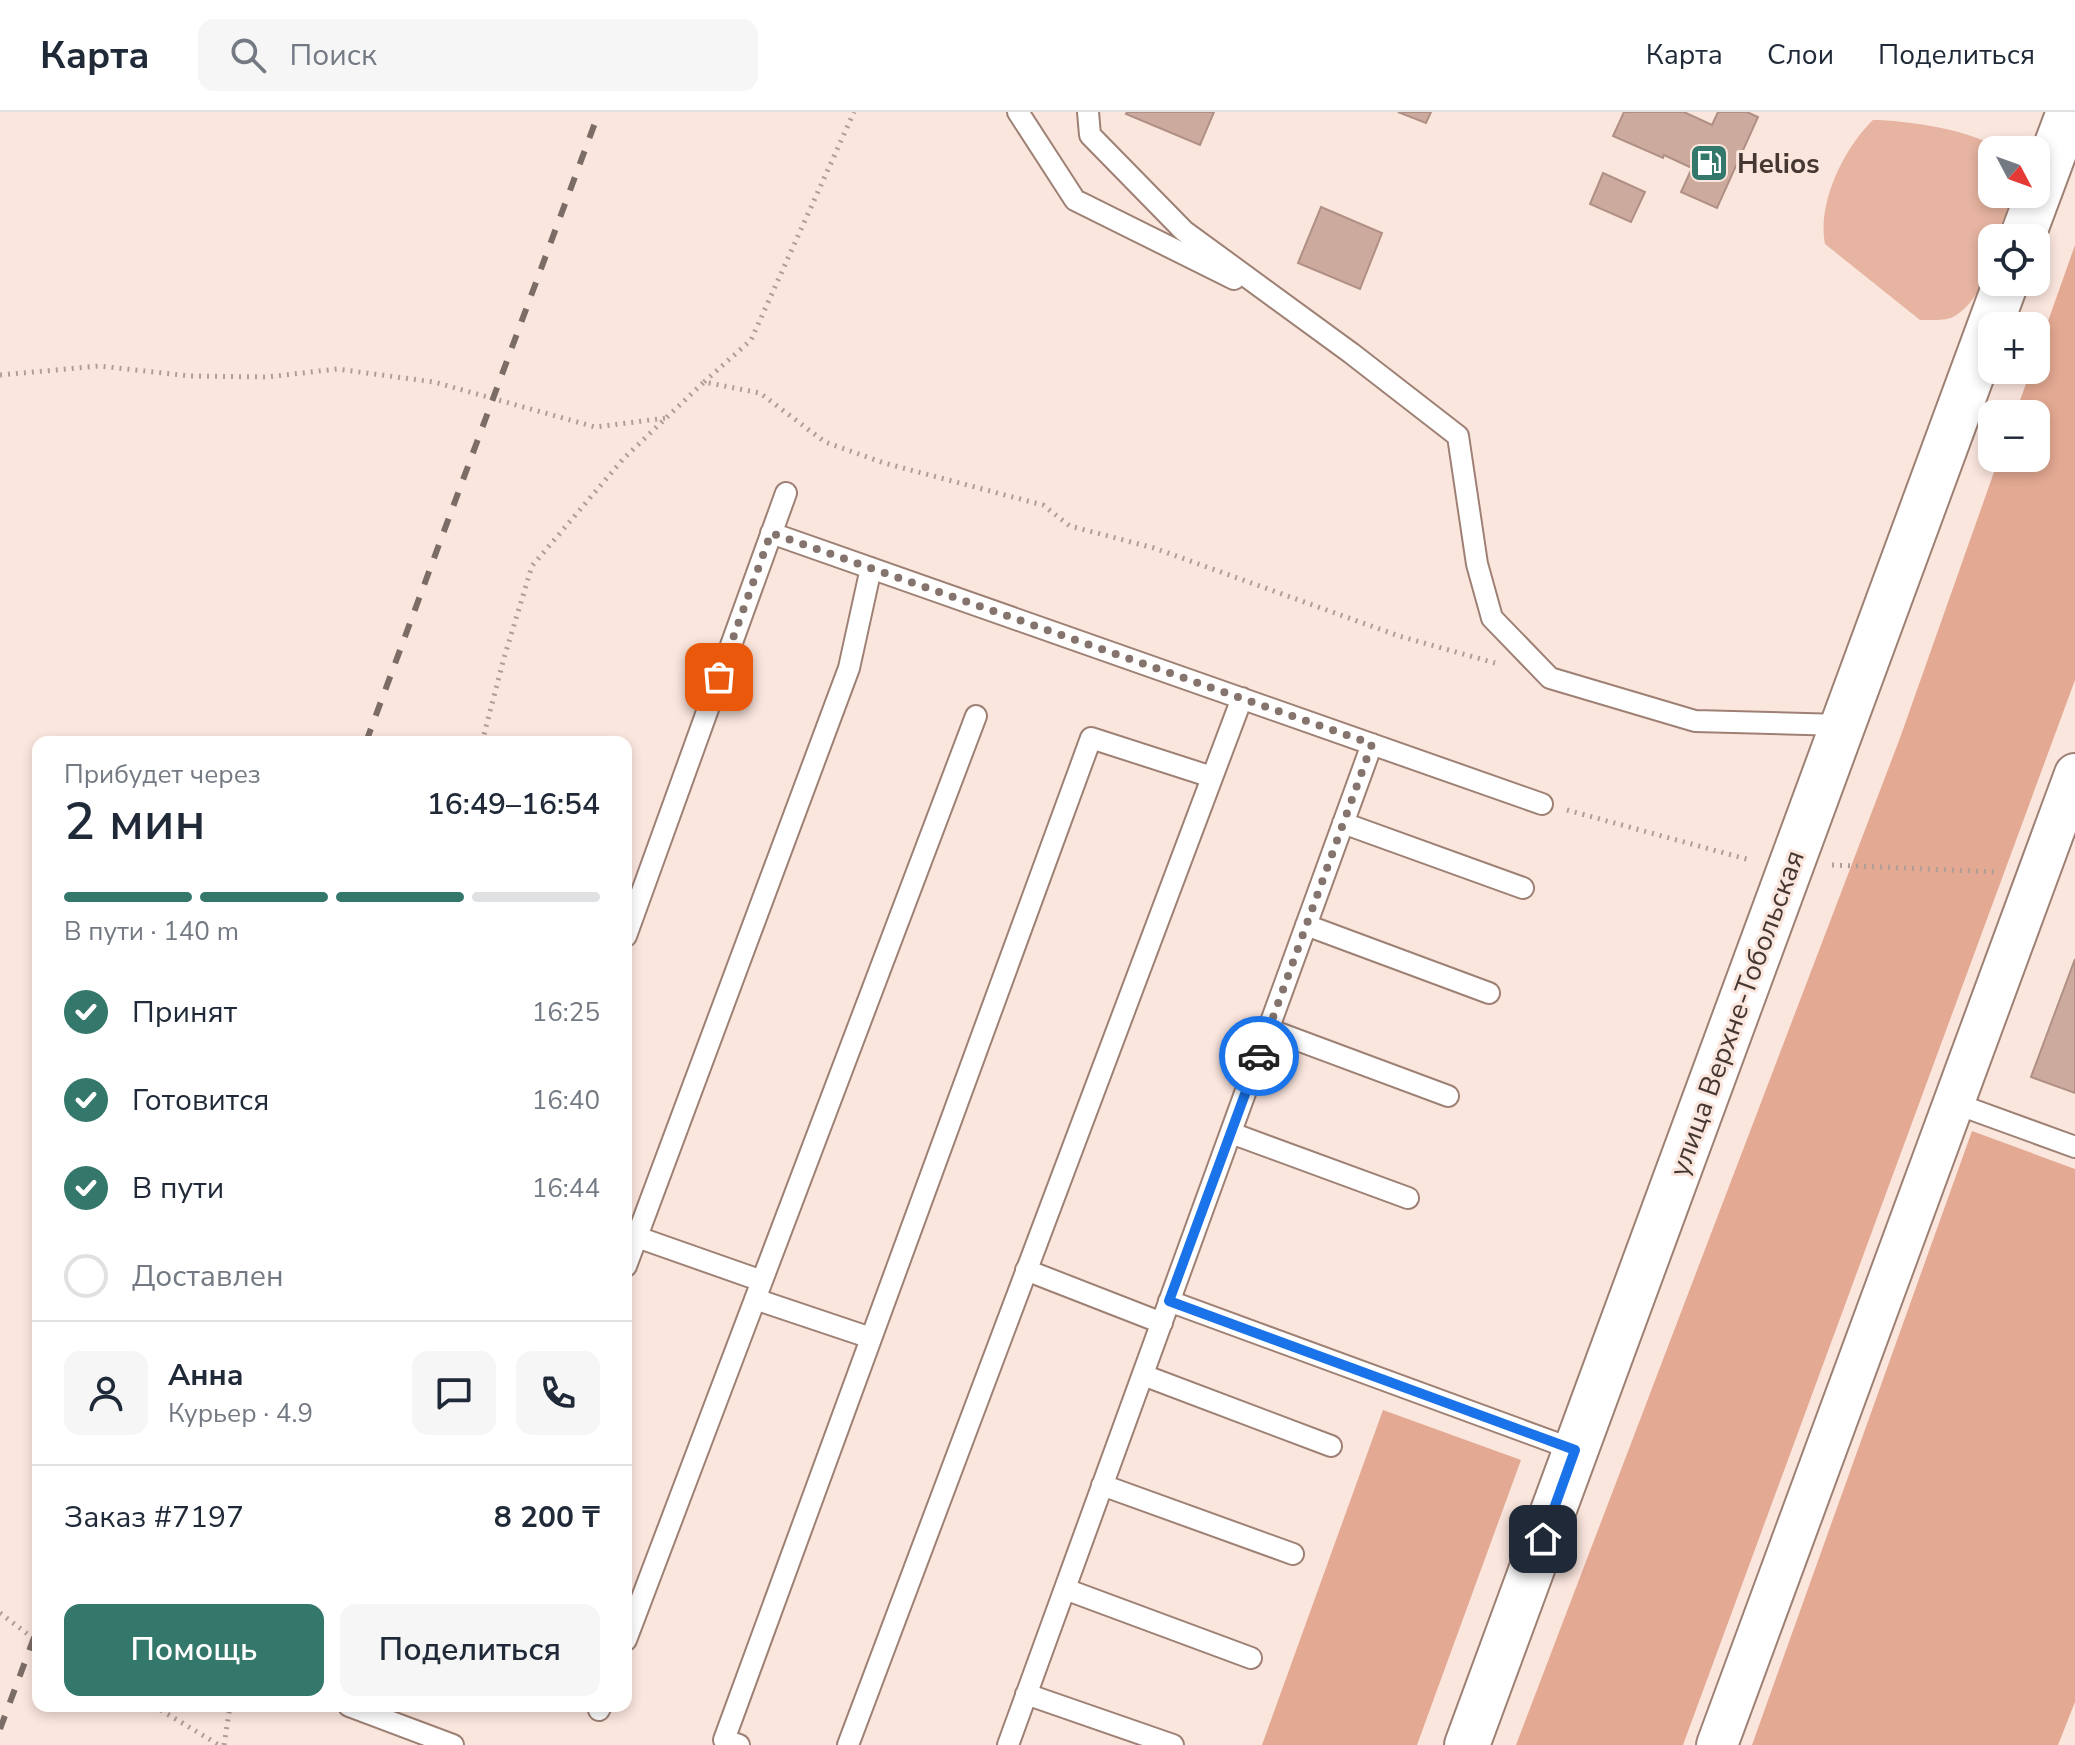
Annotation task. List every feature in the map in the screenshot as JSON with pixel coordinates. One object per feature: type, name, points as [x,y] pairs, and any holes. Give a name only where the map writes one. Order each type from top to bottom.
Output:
[{"type":"street","points":[[2027,224],[2069,112]]},
{"type":"street","name":"улица Верхне-Тобольская","points":[[1467,1745],[2001,296]]},
{"type":"street","points":[[1717,1745],[2075,774]]},
{"type":"lane","points":[[1018,112],[1075,200],[1284,304]]},
{"type":"lane","points":[[1088,112],[1090,135],[1184,231],[1458,436],[1477,564],[1492,618],[1550,678],[1695,721],[1842,725]]},
{"type":"lane","points":[[632,919],[786,493]]},
{"type":"lane","points":[[771,533],[1542,804]]},
{"type":"lane","points":[[632,1250],[849,668],[871,568]]},
{"type":"lane","points":[[848,1745],[1242,698]]},
{"type":"lane","points":[[632,1624],[976,716]]},
{"type":"lane","points":[[739,1745],[724,1740],[1091,738],[1212,777]]},
{"type":"lane","points":[[1008,1745],[1372,744]]},
{"type":"lane","points":[[1343,823],[1523,888]]},
{"type":"lane","points":[[1306,925],[1489,993]]},
{"type":"lane","points":[[1268,1029],[1448,1096]]},
{"type":"lane","points":[[1954,1103],[2075,1147]]},
{"type":"lane","points":[[1231,1133],[1408,1198]]},
{"type":"lane","points":[[637,1237],[871,1338]]},
{"type":"lane","points":[[1026,1270],[1162,1323]]},
{"type":"lane","points":[[1169,1301],[1575,1450]]},
{"type":"lane","points":[[1143,1375],[1331,1446]]},
{"type":"lane","points":[[1102,1485],[1293,1554]]},
{"type":"lane","points":[[1065,1589],[1251,1658]]},
{"type":"lane","points":[[1026,1694],[1173,1745]]},
{"type":"lane","points":[[365,1712],[453,1745]]},
{"type":"path","points":[[484,736],[532,566],[624,458],[751,340],[854,112]]},
{"type":"path","points":[[0,375],[99,366],[190,376],[267,377],[337,369],[434,382],[595,427],[667,417]]},
{"type":"path","points":[[704,382],[760,393],[825,442],[884,463],[1043,505],[1070,526],[1154,548],[1399,636],[1550,678]]},
{"type":"path","points":[[0,1613],[32,1637]]},
{"type":"path","points":[[164,1712],[221,1745],[229,1712]]},
{"type":"shaded area","points":[[1873,120],[1920,124],[1978,139],[1978,208],[2008,208],[2001,224],[1978,224],[1978,291],[1970,303],[1953,317],[1920,320],[1825,244],[1825,211],[1829,194],[1843,161]]},
{"type":"shaded area","points":[[2075,245],[2075,680],[1683,1745],[1516,1745],[1900,738],[1994,472],[2050,472],[2050,400],[2020,400],[2026,384],[2050,384],[2050,316]]},
{"type":"shaded area","points":[[1972,1131],[2075,1169],[2075,1702],[2058,1745],[1752,1745]]},
{"type":"shaded area","points":[[1383,1410],[1521,1460],[1417,1745],[1262,1745]]},
{"type":"building","points":[[1127,112],[1214,112],[1200,145]]},
{"type":"building","points":[[1398,112],[1431,112],[1426,123]]},
{"type":"building","name":"Helios","points":[[1624,112],[1684,112],[1712,125],[1718,112],[1747,112],[1758,117],[1717,208],[1681,192],[1692,168],[1613,136]]},
{"type":"building","points":[[1603,173],[1645,192],[1631,222],[1590,204]]},
{"type":"building","points":[[1321,207],[1382,233],[1360,289],[1298,263]]},
{"type":"building","points":[[2075,959],[2075,1093],[2031,1077]]},
{"type":"railway","points":[[368,736],[599,112]]},
{"type":"railway","points":[[0,1729],[32,1643]]},
{"type":"way so far","points":[[719,677],[771,533],[1372,744],[1259,1056]]},
{"type":"place","name":"Helios","points":[[1709,163]]},
{"type":"route","points":[[1259,1056],[1169,1301],[1575,1450],[1543,1539]]}]
